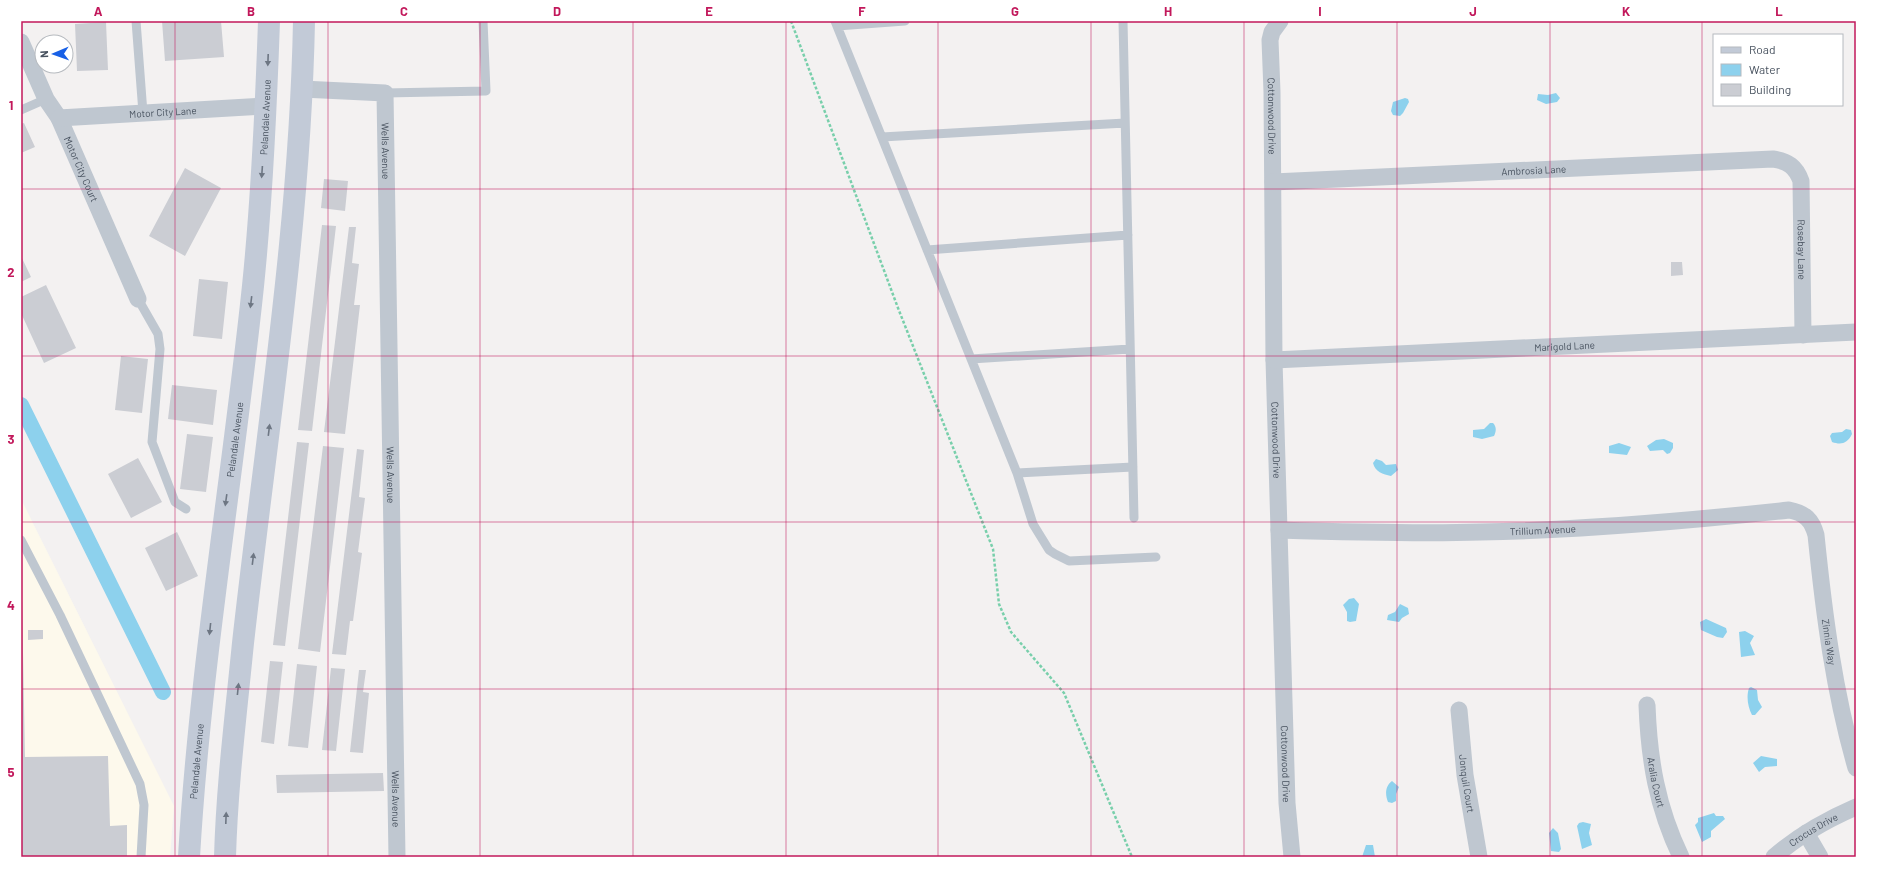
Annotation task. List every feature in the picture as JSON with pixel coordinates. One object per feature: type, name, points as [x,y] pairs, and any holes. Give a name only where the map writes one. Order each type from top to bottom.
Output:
[{"type":"main road","name":"Pelandale Avenue","points":[[189,857],[192,795],[215,583],[253,285],[266,106],[269,21]]},
{"type":"main road","points":[[225,857],[227,796],[251,571],[284,308],[296,190],[302,89],[304,21]]},
{"type":"street","name":"Cottonwood Drive","points":[[1278,22],[1272,32],[1270,40],[1272,92],[1274,360],[1287,803],[1292,857]]},
{"type":"street","name":"Motor City Court","points":[[21,42],[26,69],[59,118],[138,299]]},
{"type":"street","points":[[302,89],[385,93]]},
{"type":"street","name":"Wells Avenue","points":[[385,93],[397,857]]},
{"type":"street","name":"Motor City Lane","points":[[59,118],[266,106]]},
{"type":"street","name":"Ambrosia Lane","points":[[1272,182],[1773,159],[1784,161],[1793,166]]},
{"type":"street","name":"Rosebay Lane","points":[[1793,166],[1801,181],[1803,335]]},
{"type":"street","name":"Marigold Lane","points":[[1274,360],[1856,332]]},
{"type":"street","name":"Trillium Avenue","points":[[1279,530],[1377,533],[1481,532],[1659,523],[1789,510],[1806,516]]},
{"type":"street","name":"Zinnia Way","points":[[1806,516],[1813,524],[1816,535],[1824,613],[1835,680],[1856,768]]},
{"type":"street","name":"Aralia Court","points":[[1648,705],[1649,745],[1654,780],[1661,808],[1681,857]]},
{"type":"street","name":"Jonquil Court","points":[[1459,710],[1465,775],[1479,857]]},
{"type":"street","name":"Crocus Drive","points":[[1774,857],[1806,833],[1833,817],[1856,807]]},
{"type":"street","points":[[1806,833],[1820,857]]},
{"type":"lane","points":[[136,21],[143,113]]},
{"type":"lane","points":[[385,93],[486,91],[483,21]]},
{"type":"lane","points":[[905,21],[836,23],[1017,473],[1033,524],[1049,550],[1069,561],[1156,557]]},
{"type":"lane","points":[[1123,21],[1134,518]]},
{"type":"lane","points":[[21,110],[46,99]]},
{"type":"lane","points":[[882,137],[1125,123]]},
{"type":"lane","points":[[927,250],[1128,235]]},
{"type":"lane","points":[[138,299],[158,334],[160,349],[152,442],[175,502],[186,509]]},
{"type":"lane","points":[[971,359],[1130,349]]},
{"type":"lane","points":[[1017,473],[1133,467]]},
{"type":"lane","points":[[21,540],[60,616],[140,784],[144,805],[141,857]]},
{"type":"path","points":[[791,21],[898,308],[992,549],[999,604],[1011,632],[1064,693],[1132,857]]},
{"type":"shaded area","points":[[21,499],[174,806],[170,857],[21,857]]},
{"type":"water","points":[[1556,93],[1560,98],[1557,102],[1546,104],[1537,100],[1538,94],[1548,95]]},
{"type":"water","points":[[1405,98],[1408,99],[1409,102],[1403,113],[1400,116],[1393,115],[1391,111],[1393,102]]},
{"type":"water","points":[[1490,423],[1493,423],[1496,428],[1494,436],[1482,439],[1473,437],[1473,430],[1484,429]]},
{"type":"water","points":[[1846,429],[1851,430],[1852,434],[1846,442],[1832,442],[1830,436],[1832,433],[1842,432]]},
{"type":"water","points":[[1664,439],[1673,443],[1673,448],[1670,453],[1667,454],[1663,450],[1650,451],[1647,446],[1656,440]]},
{"type":"water","points":[[1619,443],[1631,447],[1627,455],[1609,453],[1609,446]]},
{"type":"water","points":[[1376,459],[1382,461],[1386,465],[1396,464],[1398,470],[1391,476],[1380,472],[1376,469],[1373,463]]},
{"type":"water","points":[[1354,598],[1359,604],[1356,621],[1350,622],[1347,621],[1347,612],[1343,605],[1349,599]]},
{"type":"water","points":[[1400,604],[1408,608],[1409,614],[1402,618],[1399,622],[1387,620],[1388,615],[1395,612]]},
{"type":"water","points":[[1706,619],[1726,628],[1727,632],[1723,638],[1701,630],[1700,622]]},
{"type":"water","points":[[1745,631],[1754,636],[1750,643],[1755,655],[1741,657],[1739,632]]},
{"type":"water","points":[[1751,687],[1757,690],[1758,700],[1762,707],[1755,715],[1752,715],[1748,702],[1748,691]]},
{"type":"water","points":[[1761,756],[1777,759],[1777,766],[1765,767],[1759,772],[1753,763]]},
{"type":"water","points":[[1392,781],[1399,787],[1396,794],[1396,801],[1392,803],[1388,802],[1386,794],[1388,785]]},
{"type":"water","points":[[1714,813],[1716,816],[1723,816],[1725,819],[1711,831],[1711,837],[1702,842],[1695,825],[1698,822],[1698,818]]},
{"type":"water","points":[[1583,822],[1591,824],[1589,833],[1592,845],[1582,849],[1577,826],[1579,823]]},
{"type":"water","points":[[1553,828],[1558,833],[1561,849],[1559,852],[1551,851],[1549,833]]},
{"type":"water","points":[[1366,845],[1373,845],[1375,857],[1362,857]]},
{"type":"building","points":[[162,21],[221,21],[224,57],[165,61]]},
{"type":"building","points":[[106,22],[108,70],[77,71],[75,24]]},
{"type":"building","points":[[24,123],[35,147],[21,153],[21,124]]},
{"type":"building","points":[[185,168],[221,188],[185,256],[149,236]]},
{"type":"building","points":[[324,179],[348,181],[345,211],[321,208]]},
{"type":"building","points":[[322,225],[336,226],[312,431],[298,430]]},
{"type":"building","points":[[349,227],[356,227],[352,263],[359,264],[354,305],[360,305],[345,434],[324,432]]},
{"type":"building","points":[[21,256],[31,277],[21,282]]},
{"type":"building","points":[[1671,262],[1682,262],[1683,275],[1671,276]]},
{"type":"building","points":[[199,279],[228,282],[222,339],[193,336]]},
{"type":"building","points":[[46,285],[76,348],[44,363],[21,313],[21,297]]},
{"type":"building","points":[[121,356],[148,359],[142,413],[115,410]]},
{"type":"building","points":[[172,385],[217,390],[213,425],[168,419]]},
{"type":"building","points":[[187,434],[213,437],[206,492],[180,489]]},
{"type":"building","points":[[297,442],[309,443],[285,646],[273,645]]},
{"type":"building","points":[[323,446],[344,448],[320,652],[298,649]]},
{"type":"building","points":[[357,449],[364,450],[359,497],[365,498],[358,552],[362,553],[353,621],[350,621],[346,655],[332,654]]},
{"type":"building","points":[[138,458],[162,502],[131,518],[108,474]]},
{"type":"building","points":[[177,532],[198,576],[166,591],[145,548]]},
{"type":"building","points":[[21,600],[25,757],[108,756],[110,826],[127,825],[127,857],[21,857]]},
{"type":"building","points":[[28,630],[43,630],[43,639],[28,640]]},
{"type":"building","points":[[270,661],[283,662],[274,744],[261,742]]},
{"type":"building","points":[[297,664],[317,666],[308,748],[288,746]]},
{"type":"building","points":[[331,668],[345,669],[336,751],[322,750]]},
{"type":"building","points":[[359,670],[366,670],[363,692],[369,693],[363,753],[350,752]]},
{"type":"building","points":[[383,773],[384,791],[277,793],[276,775]]},
{"type":"waterway","points":[[21,405],[163,692]]}]
